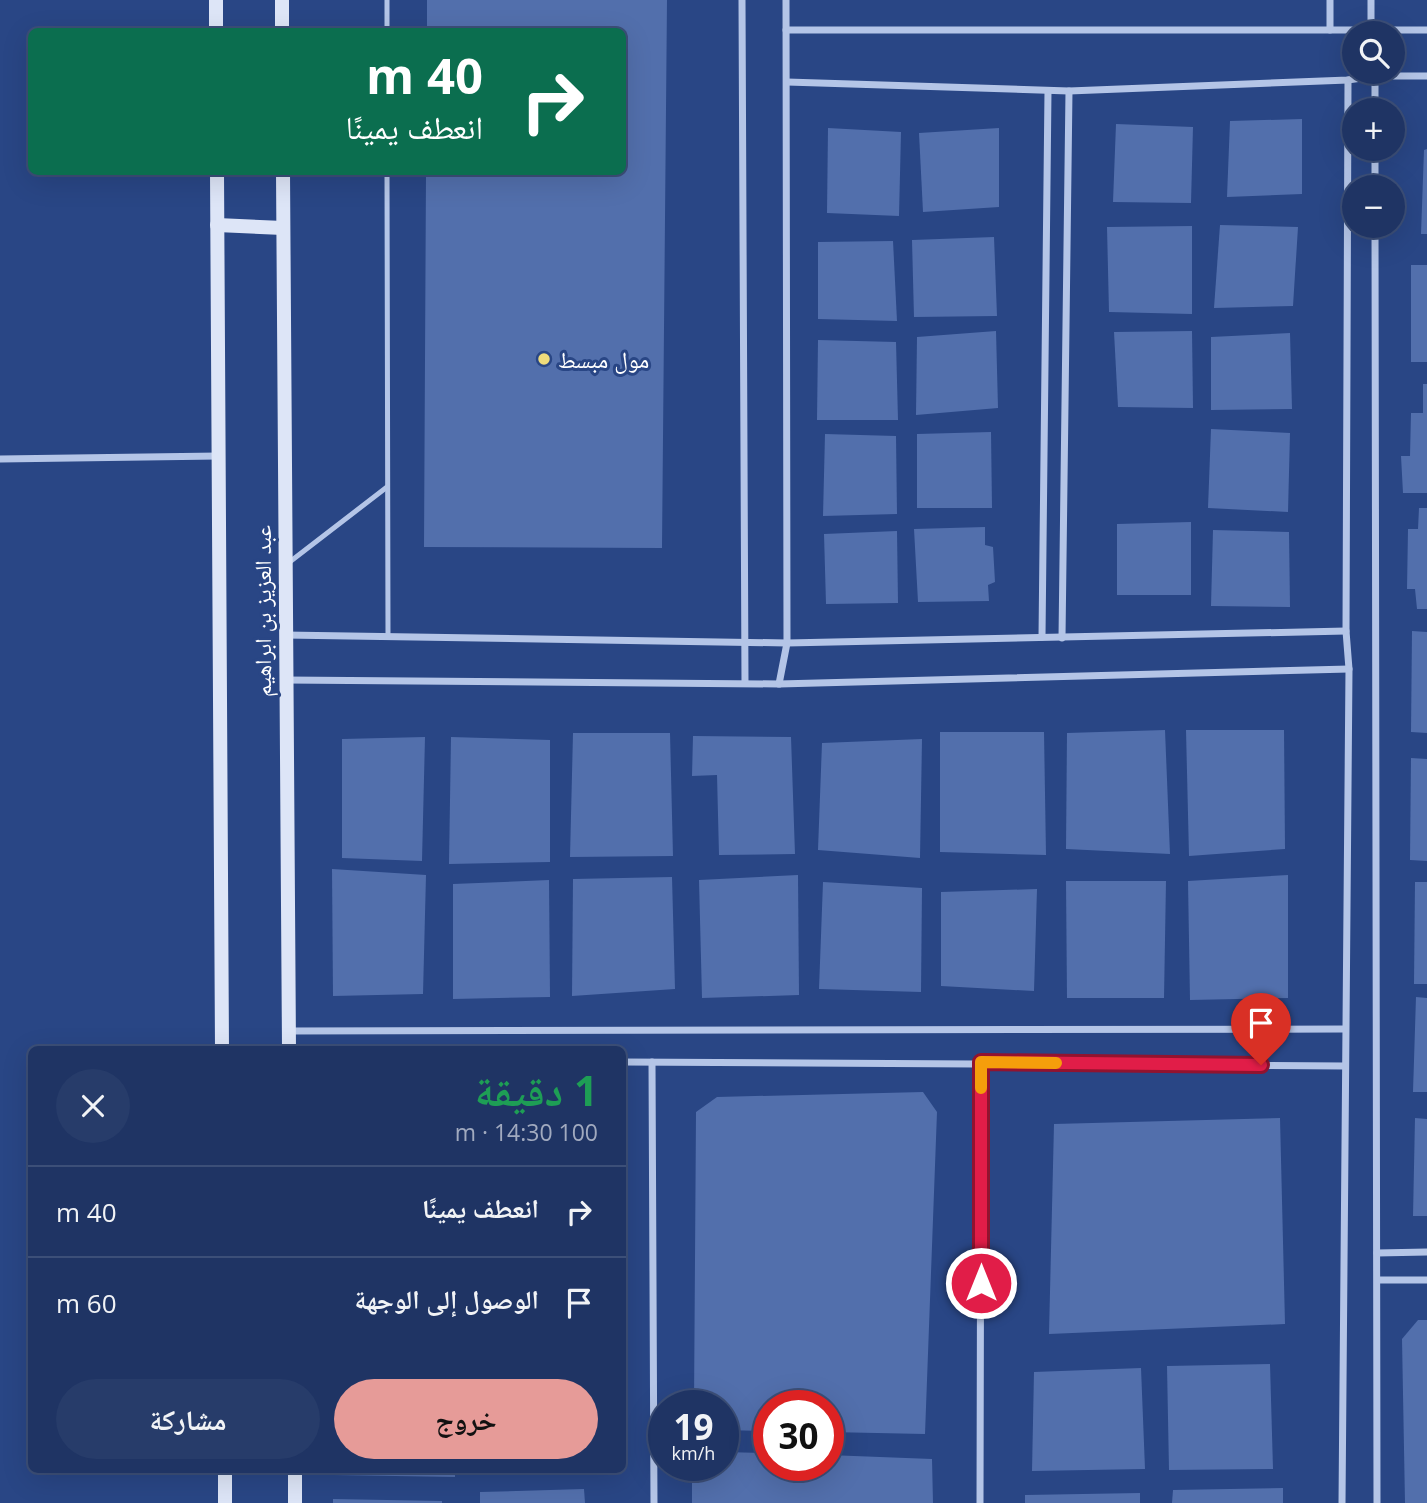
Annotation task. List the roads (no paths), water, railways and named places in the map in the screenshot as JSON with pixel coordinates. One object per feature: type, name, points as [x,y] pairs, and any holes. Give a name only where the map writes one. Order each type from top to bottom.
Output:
[{"type":"street","points":[[216,0],[216,28]]},
{"type":"street","points":[[282,0],[282,28]]},
{"type":"street","points":[[742,0],[745,683]]},
{"type":"street","points":[[779,684],[787,643],[786,0]]},
{"type":"street","points":[[1330,0],[1330,30]]},
{"type":"street","points":[[1371,0],[1371,21]]},
{"type":"street","points":[[786,30],[1342,30]]},
{"type":"street","points":[[1405,30],[1427,30]]},
{"type":"street","points":[[1405,76],[1427,76]]},
{"type":"street","points":[[787,82],[1069,91],[1342,80]]},
{"type":"street","points":[[1342,1503],[1349,669],[1346,631],[1348,84]]},
{"type":"street","points":[[1042,638],[1048,90]]},
{"type":"street","points":[[1062,638],[1069,91]]},
{"type":"street","name":"عبد العزيز بن ابراهيم","points":[[217,175],[222,1046]]},
{"type":"street","name":"عبد العزيز بن ابراهيم","points":[[283,175],[289,1046]]},
{"type":"street","points":[[217,225],[283,228]]},
{"type":"street","points":[[1375,238],[1377,1503]]},
{"type":"street","points":[[0,459],[218,456]]},
{"type":"street","points":[[285,635],[787,643],[1346,631]]},
{"type":"street","points":[[285,680],[779,684],[1349,669]]},
{"type":"street","points":[[288,1031],[1345,1029]]},
{"type":"street","points":[[626,1062],[1345,1066]]},
{"type":"street","points":[[652,1062],[654,1503]]},
{"type":"street","points":[[980,1503],[981,1062]]},
{"type":"street","points":[[1377,1253],[1427,1252]]},
{"type":"street","points":[[1378,1280],[1427,1280]]},
{"type":"street","points":[[225,1473],[225,1503]]},
{"type":"street","points":[[295,1473],[295,1503]]},
{"type":"lane","points":[[387,0],[387,28]]},
{"type":"lane","points":[[387,175],[388,637]]},
{"type":"lane","points":[[285,566],[387,486]]},
{"type":"place","name":"مول مبسط","points":[[544,359]]}]
